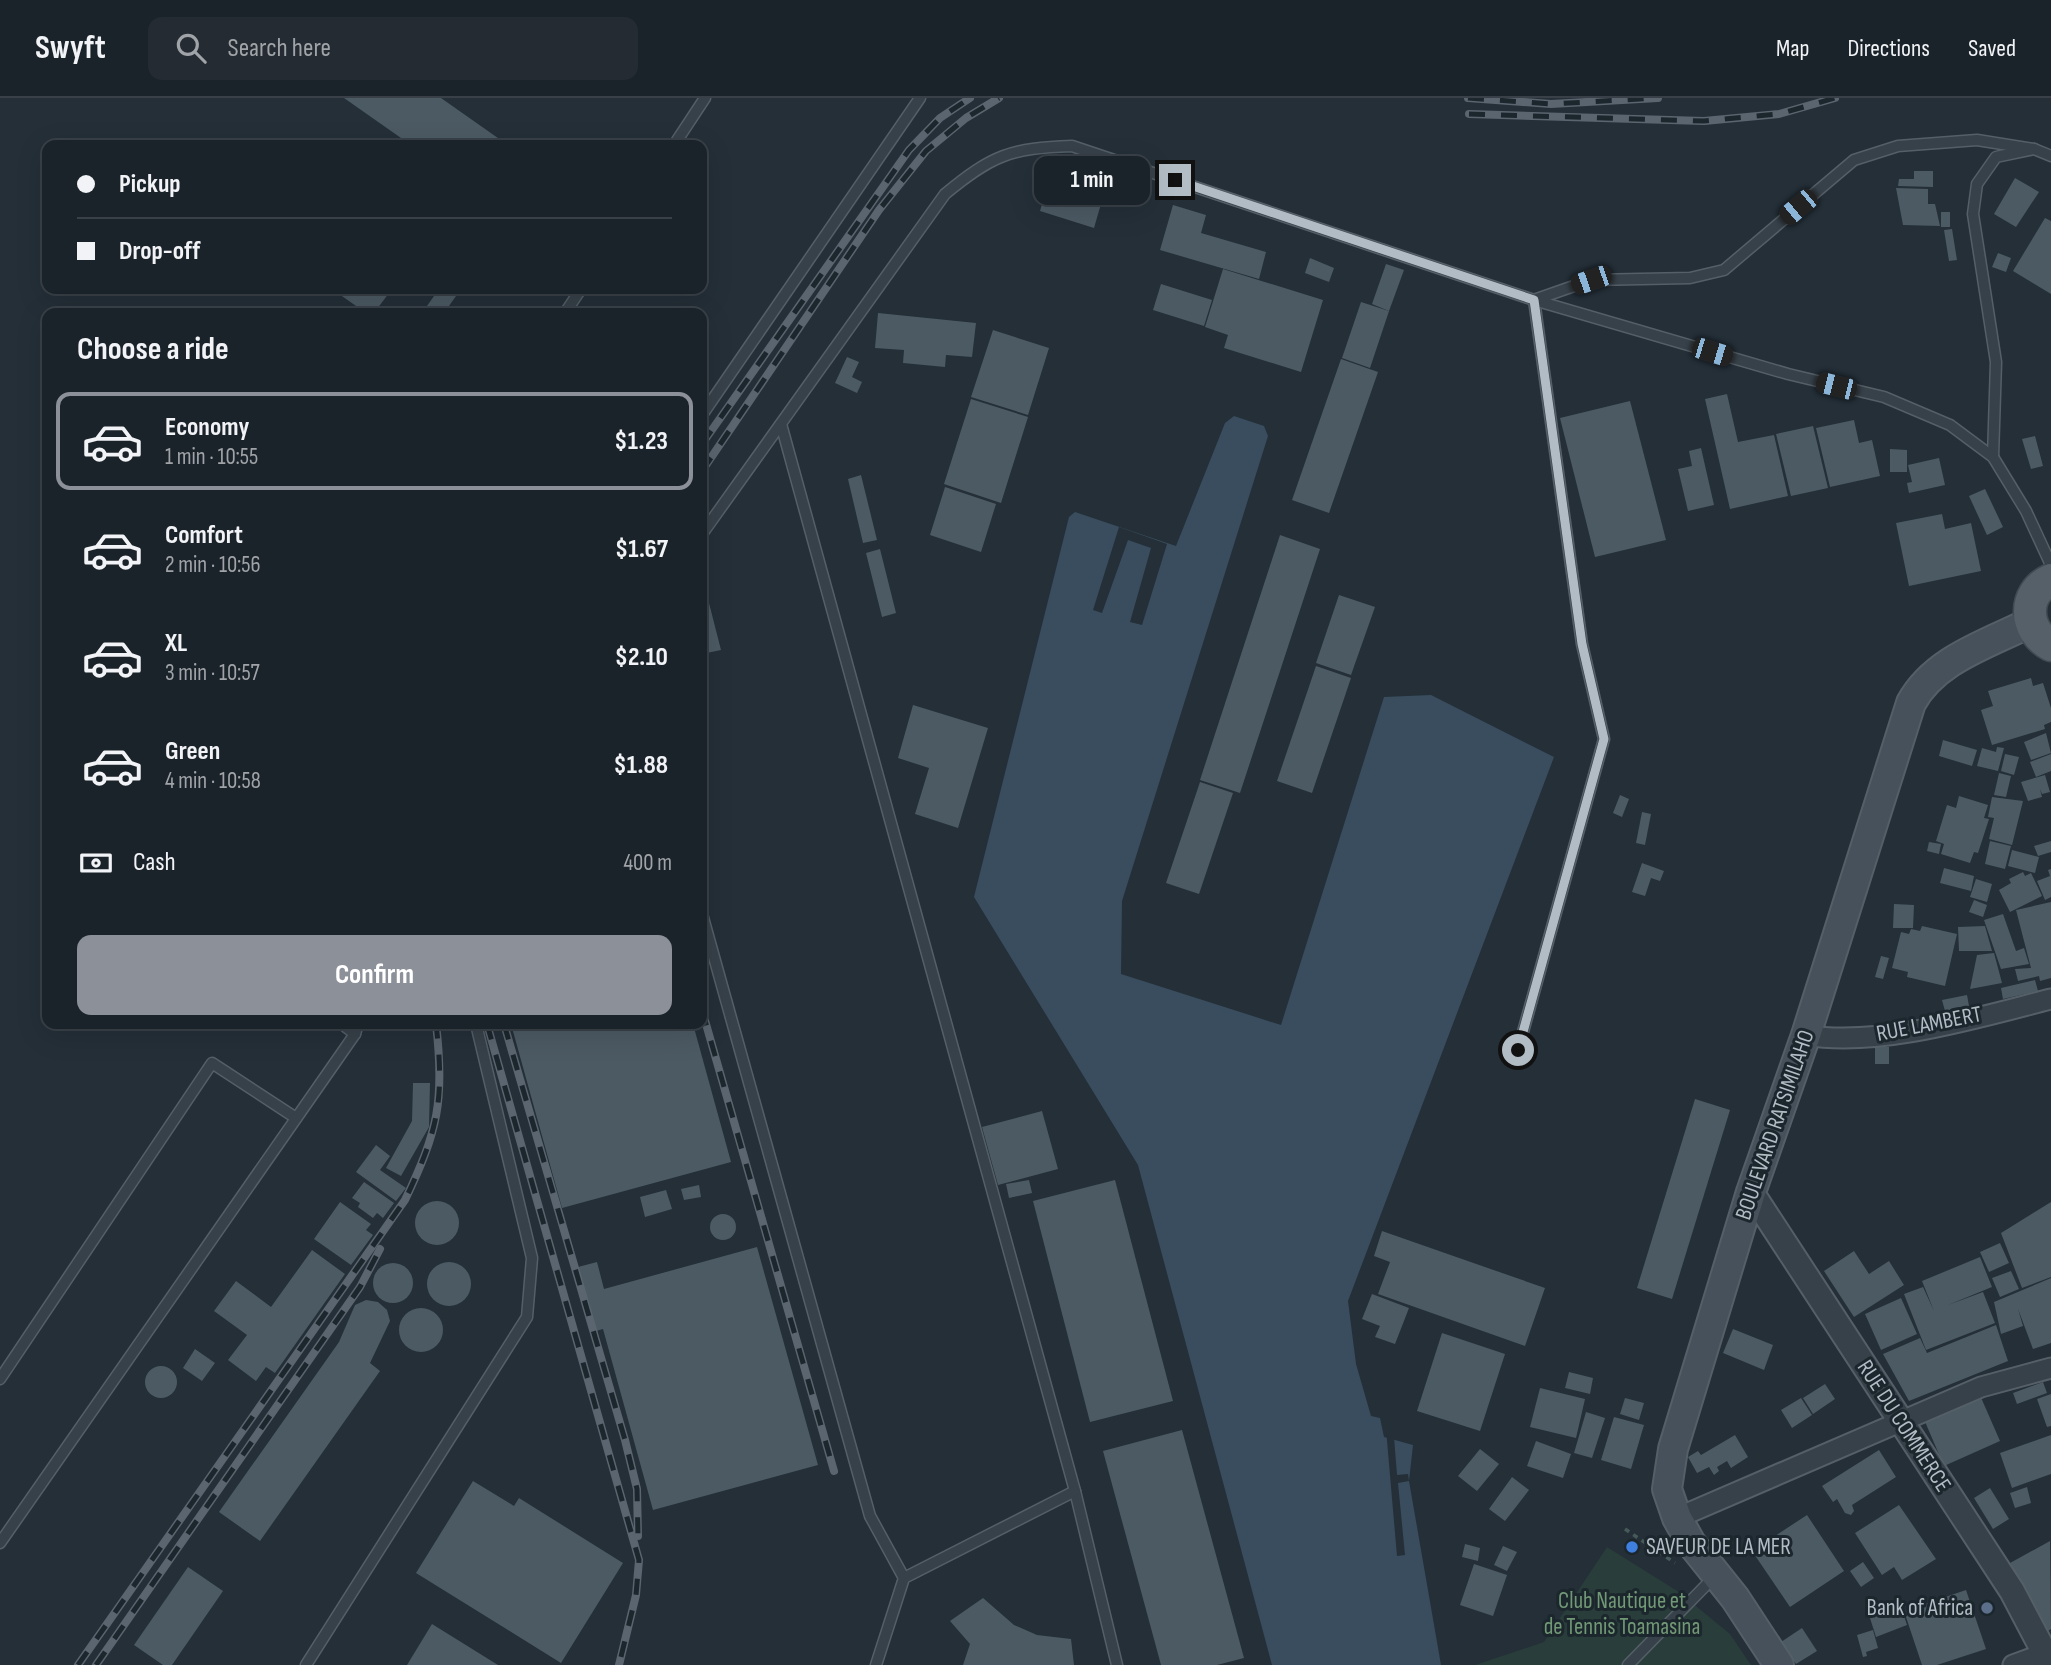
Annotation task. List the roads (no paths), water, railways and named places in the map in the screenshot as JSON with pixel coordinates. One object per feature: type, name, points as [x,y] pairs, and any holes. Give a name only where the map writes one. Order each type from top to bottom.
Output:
[{"type":"main road","points":[[2041,634],[2032,600],[2037,590],[2051,580]]},
{"type":"main road","name":"BOULEVARD RATSIMILAHO","points":[[1779,1665],[1717,1574],[1690,1543],[1677,1518],[1667,1489],[1672,1449],[1751,1192],[1806,1035],[1900,736],[1922,683],[1938,670],[2041,634]]},
{"type":"street","name":"RUE LAMBERT","points":[[1806,1035],[1832,1040],[1897,1034],[2050,1003]]},
{"type":"street","name":"RUE DU COMMERCE","points":[[1751,1192],[2012,1591],[2049,1656]]},
{"type":"street","points":[[1677,1518],[1981,1387],[2051,1368]]},
{"type":"street","points":[[2012,1665],[2049,1656]]},
{"type":"lane","points":[[677,140],[705,98]]},
{"type":"lane","points":[[707,408],[920,98]]},
{"type":"lane","points":[[1534,300],[1591,280],[1690,278],[1724,270],[1854,160],[1898,146],[1977,140],[2034,149],[2051,156]]},
{"type":"lane","points":[[707,527],[945,194],[980,165],[1027,147],[1072,146],[1534,300],[1788,374],[1884,397],[1950,425],[1993,457],[2026,511],[2051,565]]},
{"type":"lane","points":[[1993,457],[1996,362],[1973,214],[1976,184],[1996,157],[2034,149]]},
{"type":"lane","points":[[1518,1050],[1604,739],[1582,644],[1534,300]]},
{"type":"lane","points":[[781,424],[1075,1491],[1117,1665]]},
{"type":"lane","points":[[707,932],[870,1516],[904,1578]]},
{"type":"lane","points":[[0,1543],[356,1029]]},
{"type":"lane","points":[[306,1665],[527,1317],[532,1258],[477,1029]]},
{"type":"lane","points":[[0,1379],[212,1063],[296,1118]]},
{"type":"lane","points":[[876,1665],[904,1578],[1075,1491]]},
{"type":"lane","points":[[1628,1665],[1717,1574]]},
{"type":"water","points":[[1234,416],[1264,426],[1268,436],[1122,901],[1121,974],[1281,1025],[1384,697],[1431,695],[1554,757],[1348,1301],[1356,1364],[1371,1416],[1380,1418],[1384,1437],[1413,1445],[1409,1481],[1441,1665],[1272,1665],[1138,1165],[974,897],[1069,517],[1075,512],[1176,546],[1225,423]]},
{"type":"railway","points":[[707,437],[909,150],[940,118],[970,98]]},
{"type":"railway","points":[[707,464],[879,210],[926,151],[966,118],[999,98]]},
{"type":"railway","points":[[1468,98],[1551,104],[1658,98]]},
{"type":"railway","points":[[1469,114],[1704,121],[1779,114],[1835,98]]},
{"type":"railway","points":[[707,1027],[834,1471]]},
{"type":"railway","points":[[78,1665],[405,1200],[425,1154],[436,1115],[440,1074],[437,1029]]},
{"type":"railway","points":[[488,1029],[639,1560],[636,1595],[619,1665]]},
{"type":"railway","points":[[505,1029],[625,1440],[637,1489],[638,1536]]},
{"type":"railway","points":[[96,1665],[360,1287],[380,1249]]},
{"type":"place","name":"SAVEUR DE LA MER","points":[[1632,1547]]},
{"type":"place","name":"Bank of Africa","points":[[1987,1608]]},
{"type":"park label","name":"Club Nautique et de Tennis Toamasina","points":[[1622,1614]]}]
